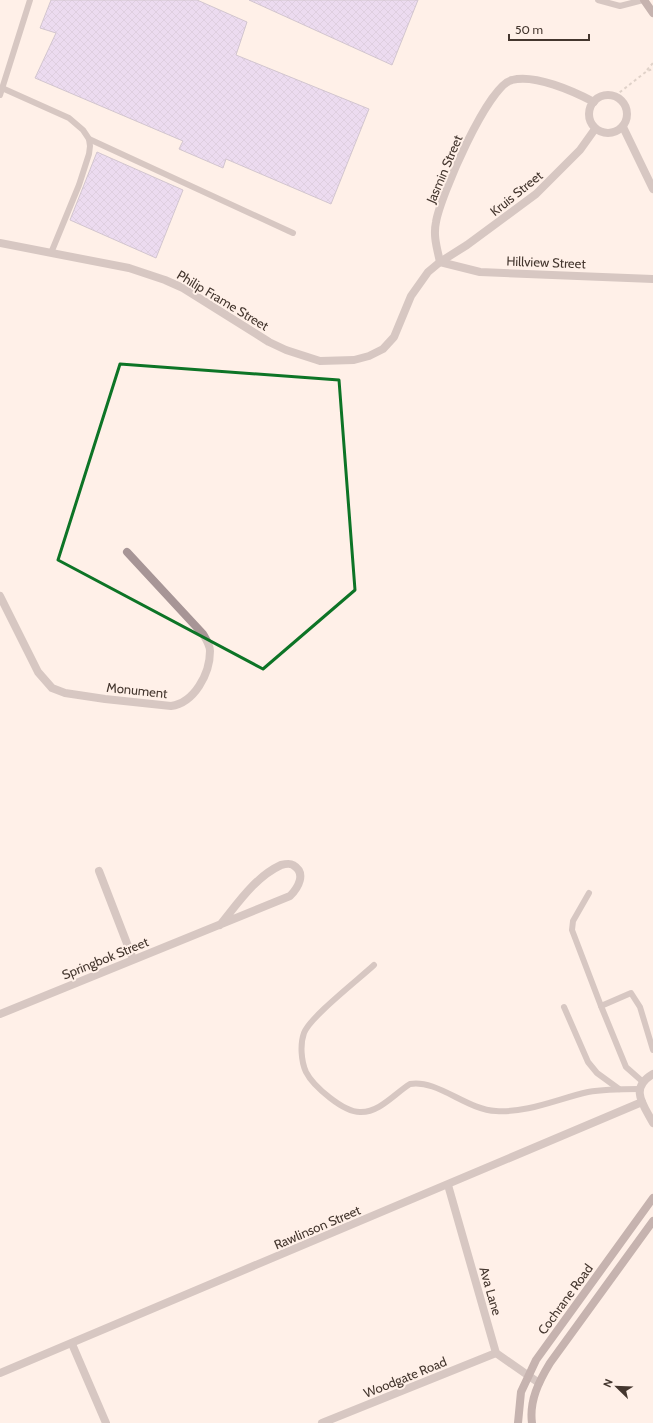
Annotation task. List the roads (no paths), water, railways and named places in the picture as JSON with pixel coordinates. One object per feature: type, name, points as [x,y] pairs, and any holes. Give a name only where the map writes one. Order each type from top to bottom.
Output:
[{"type":"street","points":[[643,0],[653,13]]},
{"type":"street","name":"Jasmin Street","points":[[440,262],[435,241],[436,223],[440,206],[476,126],[504,83],[519,79],[540,82],[566,88],[594,102]]},
{"type":"street","points":[[607,95],[614,96],[626,105],[628,113],[627,120],[623,127],[617,132],[610,134],[602,133],[595,129],[589,116],[594,102],[600,97],[607,95]]},
{"type":"street","points":[[623,127],[653,189]]},
{"type":"street","name":"Kruis Street","points":[[440,262],[467,245],[536,194],[580,150],[595,129]]},
{"type":"street","name":"Philip Frame Street","points":[[0,243],[129,268],[164,280],[206,302],[269,342],[320,361],[354,360],[369,356],[383,349],[394,338],[411,296],[428,272],[440,262]]},
{"type":"street","name":"Hillview Street","points":[[440,262],[480,272],[653,279]]},
{"type":"street","name":"Monument","points":[[0,596],[38,672],[44,681],[52,688],[65,693],[105,699],[171,706],[180,705],[188,700],[195,692],[205,674],[210,651],[208,643],[203,634],[127,552]]},
{"type":"street","name":"Springbok Street","points":[[0,1014],[290,896],[297,887],[301,873],[290,864],[283,864],[266,874],[248,890],[220,924]]},
{"type":"street","points":[[99,871],[133,959]]},
{"type":"street","points":[[653,1074],[641,1086],[642,1102],[653,1123]]},
{"type":"street","name":"Rawlinson Street","points":[[0,1373],[72,1344],[642,1102]]},
{"type":"street","name":"Ava Lane","points":[[448,1185],[496,1353]]},
{"type":"street","name":"Cochrane Road","points":[[518,1423],[519,1402],[527,1375],[536,1360],[653,1198]]},
{"type":"street","name":"Cochrane Road","points":[[532,1423],[532,1405],[539,1383],[554,1357],[653,1221]]},
{"type":"street","points":[[72,1344],[106,1423]]},
{"type":"street","points":[[496,1353],[539,1383]]},
{"type":"street","name":"Woodgate Road","points":[[322,1423],[496,1353]]},
{"type":"lane","points":[[0,95],[30,0]]},
{"type":"lane","points":[[598,0],[620,6],[643,0]]},
{"type":"lane","points":[[2,88],[69,118],[83,130],[89,139],[89,154],[79,185],[51,253]]},
{"type":"lane","points":[[89,139],[293,233]]},
{"type":"lane","points":[[589,893],[573,921],[572,930],[626,1067],[641,1086]]},
{"type":"lane","points":[[374,965],[314,1019],[303,1035],[302,1051],[306,1072],[312,1080],[338,1105],[348,1110],[359,1113],[373,1110],[410,1084],[416,1083],[430,1086],[466,1102],[494,1111],[521,1111],[588,1092],[641,1086]]},
{"type":"lane","points":[[601,1006],[631,993],[640,1007],[653,1050]]},
{"type":"lane","points":[[564,1007],[588,1062],[597,1072],[619,1089]]}]
